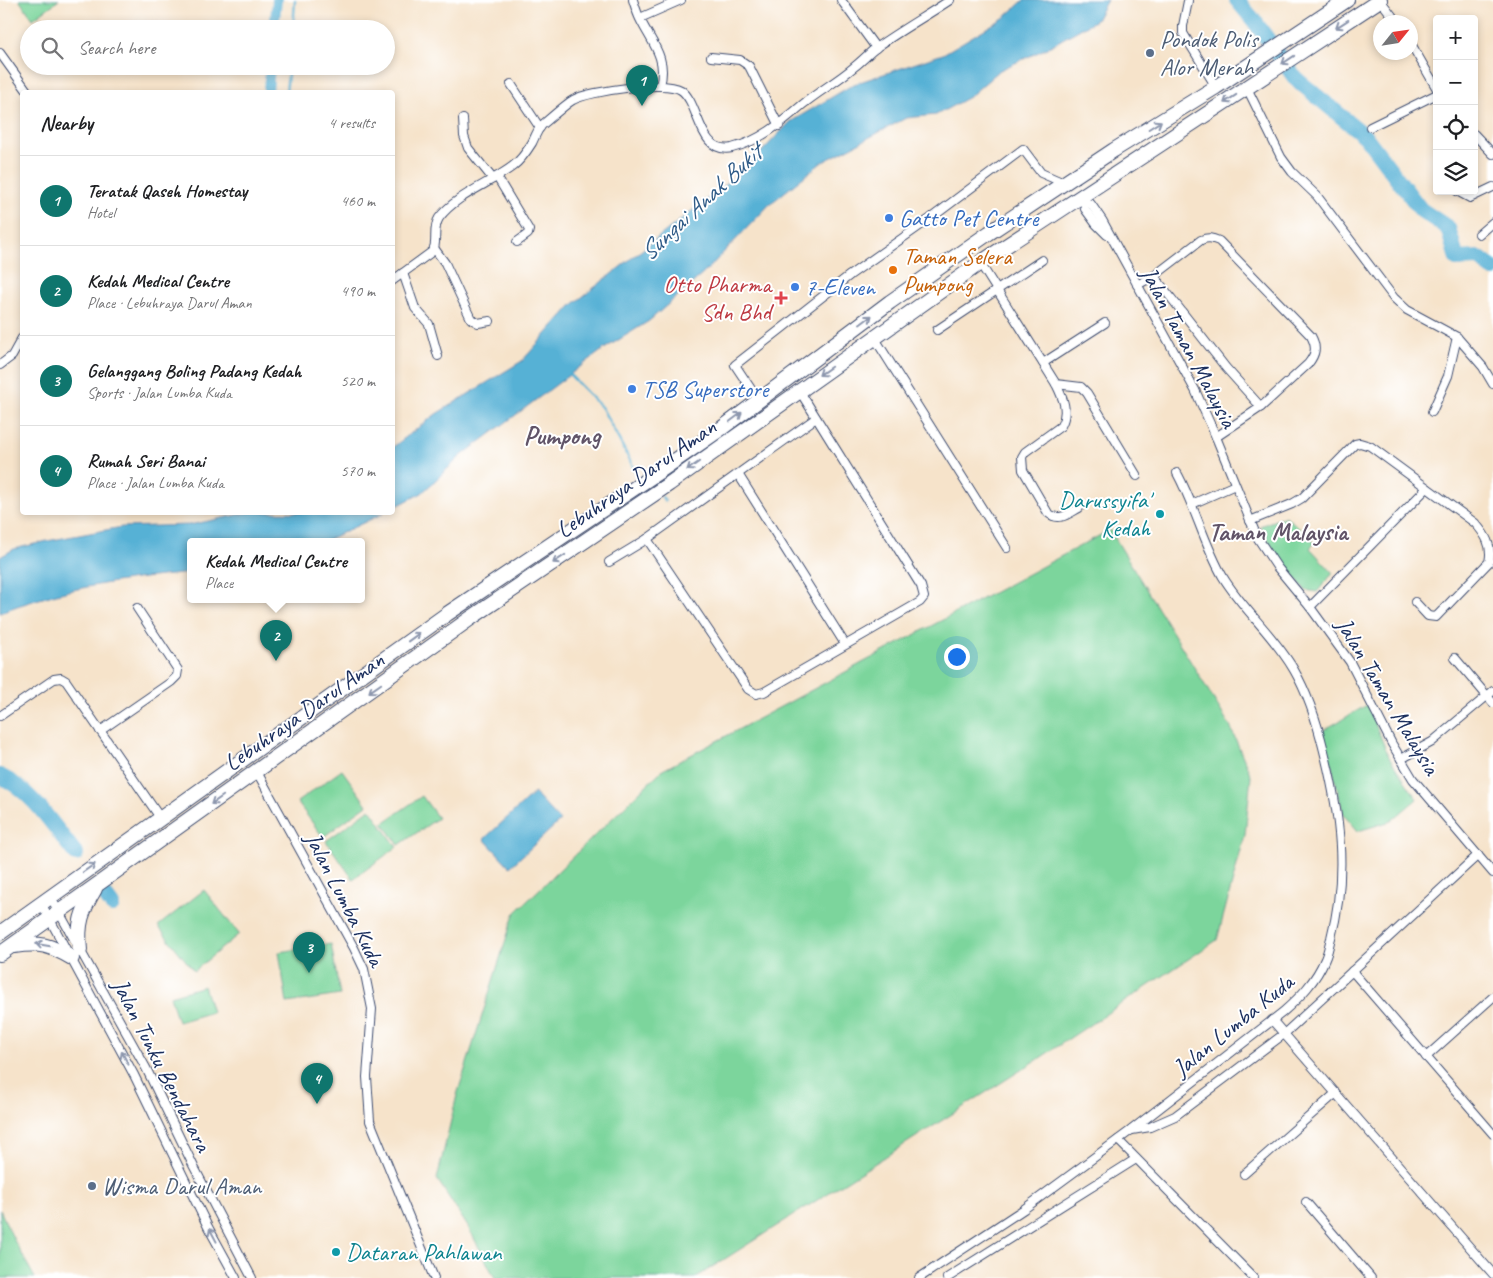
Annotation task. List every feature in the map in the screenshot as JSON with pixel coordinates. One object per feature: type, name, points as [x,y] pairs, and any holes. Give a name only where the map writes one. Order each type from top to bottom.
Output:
[{"type":"highway","name":"Lebuhraya Darul Aman","points":[[0,933],[45,899],[161,819],[447,614],[660,472],[890,302],[1064,183],[1216,87],[1347,0]]},
{"type":"highway","name":"Lebuhraya Darul Aman","points":[[5,951],[257,772],[477,612],[661,489],[980,263],[1380,0]]},
{"type":"highway","points":[[1024,210],[1070,192],[1082,197],[1084,183],[1114,150]]},
{"type":"highway","points":[[447,614],[468,608],[477,612],[491,584]]},
{"type":"highway","points":[[5,951],[36,944],[48,945],[76,954],[79,922],[84,906],[100,882]]},
{"type":"street","points":[[632,0],[659,52],[663,70],[660,85]]},
{"type":"street","points":[[640,18],[681,0]]},
{"type":"street","points":[[841,0],[876,48]]},
{"type":"street","points":[[395,279],[434,248],[435,227],[439,218],[471,191],[515,165],[527,152],[540,128],[574,100],[596,94],[660,85],[674,86],[683,91],[687,96],[698,122],[707,137],[718,146],[732,148],[765,135],[779,126],[802,105],[854,68],[876,48],[950,0]]},
{"type":"street","points":[[1380,0],[1392,15]]},
{"type":"street","points":[[1188,1],[1183,33],[1216,87]]},
{"type":"street","points":[[0,53],[27,90]]},
{"type":"street","points":[[1418,56],[1433,81]]},
{"type":"street","points":[[711,57],[740,60],[749,66],[779,126]]},
{"type":"street","points":[[511,84],[540,128]]},
{"type":"street","points":[[1247,88],[1281,157],[1292,172],[1317,196],[1394,298],[1407,310],[1457,337],[1483,367],[1493,384]]},
{"type":"street","points":[[1370,127],[1433,96]]},
{"type":"street","points":[[463,119],[464,136],[468,148],[495,178],[529,230],[528,234],[517,242]]},
{"type":"street","points":[[1478,138],[1493,154]]},
{"type":"street","points":[[758,401],[735,365],[850,275],[931,218],[1023,149],[1041,174],[1064,183]]},
{"type":"street","points":[[1478,194],[1493,187]]},
{"type":"street","points":[[1464,195],[1470,198],[1476,195]]},
{"type":"street","name":"Jalan Taman Malaysia","points":[[1082,197],[1092,204],[1102,220],[1195,390],[1257,537],[1277,567],[1310,607],[1350,662],[1413,779],[1493,873]]},
{"type":"street","points":[[1479,234],[1493,222]]},
{"type":"street","points":[[1137,285],[1154,276],[1201,240],[1209,237],[1219,241],[1311,336],[1316,345],[1314,356],[1308,364],[1262,408],[1216,436]]},
{"type":"street","points":[[434,248],[445,263],[471,319],[478,323],[490,321]]},
{"type":"street","points":[[937,330],[1042,260]]},
{"type":"street","points":[[980,263],[1056,384],[1065,405],[1064,420],[1061,426],[1025,452],[1022,457],[1023,470],[1052,516],[1062,518],[1079,508]]},
{"type":"street","points":[[403,273],[415,308],[429,324],[438,356]]},
{"type":"street","points":[[1154,276],[1226,368],[1262,408]]},
{"type":"street","points":[[1043,363],[1105,323]]},
{"type":"street","points":[[874,337],[1007,548]]},
{"type":"street","points":[[1432,412],[1448,376],[1457,337]]},
{"type":"street","points":[[0,365],[12,356],[20,342]]},
{"type":"street","points":[[1056,384],[1081,388],[1087,393],[1137,476]]},
{"type":"street","points":[[647,539],[752,693],[760,694],[920,602],[924,597],[923,592],[799,390]]},
{"type":"street","points":[[609,562],[647,539],[816,418]]},
{"type":"street","points":[[1250,521],[1302,498],[1355,444],[1360,443],[1370,446],[1474,523],[1489,542],[1491,549],[1489,562],[1436,617],[1428,616],[1415,602]]},
{"type":"street","name":"Jalan Lumba Kuda","points":[[919,1278],[1024,1209],[1130,1131],[1272,1020],[1304,994],[1325,959],[1340,894],[1341,865],[1338,815],[1315,715],[1293,668],[1224,578],[1177,473]]},
{"type":"street","points":[[738,474],[845,644]]},
{"type":"street","points":[[1192,504],[1235,485]]},
{"type":"street","points":[[1310,607],[1426,488]]},
{"type":"street","points":[[100,731],[177,676],[178,670],[137,608]]},
{"type":"street","points":[[1401,759],[1432,742],[1491,697],[1455,658]]},
{"type":"street","points":[[0,716],[54,679],[60,678],[66,681],[161,819]]},
{"type":"street","name":"Jalan Lumba Kuda","points":[[257,772],[364,968],[372,1009],[366,1078],[370,1121],[434,1278]]},
{"type":"street","points":[[1130,1131],[1150,1127],[1175,1116],[1284,1034],[1478,855]]},
{"type":"street","name":"Jalan Tunku Bendahara","points":[[45,899],[76,954],[208,1227],[236,1278]]},
{"type":"street","name":"Jalan Tunku Bendahara","points":[[55,915],[76,954],[146,1068],[194,1167],[252,1278]]},
{"type":"street","points":[[1352,971],[1492,1132]]},
{"type":"street","points":[[1426,1056],[1493,997]]},
{"type":"street","points":[[1272,1020],[1493,1274]]},
{"type":"street","points":[[134,1075],[146,1068]]},
{"type":"street","points":[[1244,1174],[1336,1093]]},
{"type":"street","points":[[1118,1140],[1254,1278]]},
{"type":"street","points":[[947,1278],[1136,1159]]},
{"type":"street","points":[[1306,1202],[1372,1278]]},
{"type":"green space","points":[[19,0],[59,0],[33,19]]},
{"type":"green space","points":[[1286,516],[1315,543],[1310,548],[1333,573],[1317,592],[1305,590],[1274,550],[1260,526]]},
{"type":"green space","points":[[1110,530],[1230,726],[1251,776],[1245,835],[1217,940],[1040,1058],[695,1278],[495,1278],[468,1227],[437,1179],[457,1095],[514,914],[661,771]]},
{"type":"green space","points":[[1367,705],[1390,759],[1417,799],[1391,821],[1358,831],[1343,813],[1322,731]]},
{"type":"green space","points":[[342,770],[367,805],[323,837],[297,802]]},
{"type":"green space","points":[[422,796],[438,818],[399,845],[383,823]]},
{"type":"green space","points":[[370,809],[397,847],[353,879],[326,841]]},
{"type":"green space","points":[[204,890],[239,934],[194,971],[158,926]]},
{"type":"green space","points":[[331,944],[340,995],[287,1003],[279,952]]},
{"type":"green space","points":[[204,986],[212,1012],[178,1022],[170,996]]},
{"type":"green space","points":[[0,1210],[15,1242],[35,1278],[0,1278]]},
{"type":"water","name":"Sungai Anak Bukit","points":[[1024,0],[1107,0],[1096,20],[1045,49],[1000,70],[969,97],[936,115],[906,118],[821,163],[770,204],[704,273],[649,321],[604,349],[461,456],[422,493],[395,507],[395,445],[436,414],[522,361],[572,305],[745,169],[790,122],[854,84],[943,54],[1005,17]]},
{"type":"water","points":[[237,515],[380,515],[331,538],[187,538],[187,573],[93,586],[55,594],[0,613],[0,557],[14,549],[122,527],[189,525]]},
{"type":"water","points":[[534,793],[560,821],[510,867],[484,839]]},
{"type":"waterway","points":[[275,20],[277,0]]},
{"type":"waterway","points":[[294,20],[295,0]]},
{"type":"waterway","points":[[1237,0],[1296,79],[1365,136],[1421,210],[1448,228],[1457,259],[1479,258],[1493,269]]},
{"type":"waterway","points":[[268,90],[269,75]]},
{"type":"waterway","points":[[286,90],[288,75]]},
{"type":"waterway","points":[[568,373],[602,408],[636,472]]},
{"type":"waterway","points":[[662,497],[665,501]]},
{"type":"waterway","points":[[0,776],[33,800],[76,854]]},
{"type":"waterway","points":[[106,897],[112,905]]},
{"type":"place","name":"Pondok Polis Alor Merah","points":[[1150,53]]},
{"type":"place","name":"Teratak Qaseh Homestay","points":[[642,106]]},
{"type":"place","name":"Gatto Pet Centre","points":[[889,218]]},
{"type":"place","name":"Taman Selera Pumpong","points":[[893,270]]},
{"type":"place","name":"7-Eleven","points":[[795,287]]},
{"type":"place","name":"Otto Pharma Sdn Bhd","points":[[781,298]]},
{"type":"place","name":"TSB Superstore","points":[[632,389]]},
{"type":"place","name":"Darussyifa' Kedah","points":[[1160,514]]},
{"type":"place","name":"Kedah Medical Centre","points":[[276,661]]},
{"type":"place","name":"Gelanggang Boling Padang Kedah","points":[[309,973]]},
{"type":"place","name":"Rumah Seri Banai","points":[[317,1104]]},
{"type":"place","name":"Wisma Darul Aman","points":[[92,1186]]},
{"type":"place","name":"Dataran Pahlawan","points":[[336,1252]]},
{"type":"district","name":"Pumpong","points":[[562,435]]},
{"type":"district","name":"Taman Malaysia","points":[[1278,531]]}]
